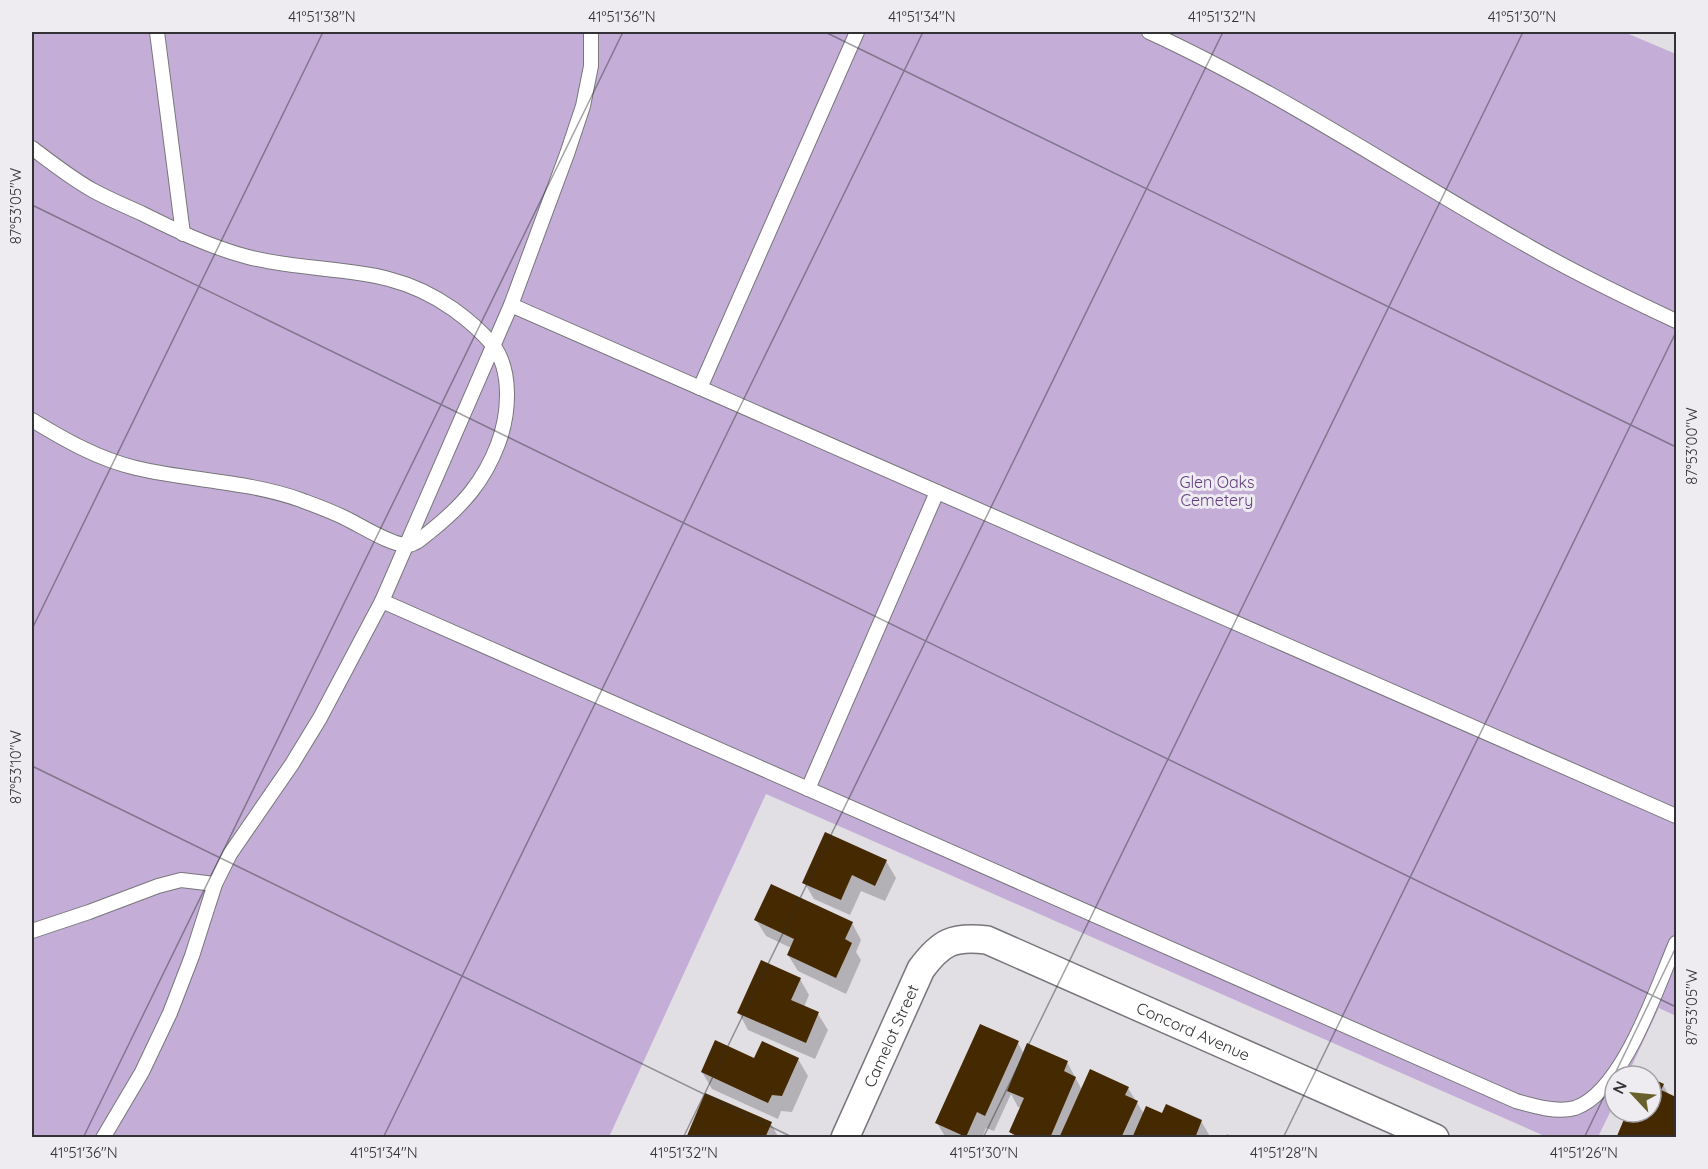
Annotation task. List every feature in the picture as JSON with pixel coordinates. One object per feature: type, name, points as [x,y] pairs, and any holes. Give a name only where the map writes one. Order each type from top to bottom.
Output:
[{"type":"street","name":"Concord Avenue","points":[[948,942],[967,938],[987,940],[1435,1137]]},
{"type":"street","name":"Camelot Street","points":[[845,1137],[921,969],[933,952],[948,942]]},
{"type":"lane","points":[[157,32],[183,234]]},
{"type":"lane","points":[[103,1137],[142,1072],[171,1013],[215,884],[230,854],[292,764],[320,718],[382,601],[511,305],[584,106],[591,66],[591,32]]},
{"type":"lane","points":[[700,388],[857,32]]},
{"type":"lane","points":[[1149,32],[1260,87],[1529,247],[1677,321]]},
{"type":"lane","points":[[32,148],[93,190],[183,234],[246,256],[285,264],[356,271],[386,277],[436,297],[467,320],[494,345],[504,367],[507,398],[505,424],[485,473],[466,500],[417,541],[406,545],[376,535],[348,519],[301,500],[273,492],[137,468],[103,458],[65,440],[32,420]]},
{"type":"lane","points":[[511,305],[1677,816]]},
{"type":"lane","points":[[808,789],[937,492]]},
{"type":"lane","points":[[382,601],[1516,1101],[1535,1107],[1572,1109],[1586,1103],[1601,1092],[1634,1041],[1677,943]]},
{"type":"lane","points":[[32,931],[158,885],[182,880],[215,884]]},
{"type":"green space","name":"Glen Oaks Cemetery","points":[[32,32],[1624,32],[1676,54],[1676,1016],[1659,1008],[1633,1064],[1603,1064],[1604,1124],[1598,1137],[1547,1137],[766,794],[609,1137],[32,1137]]},
{"type":"building","points":[[825,832],[887,860],[875,886],[852,875],[841,900],[802,883]]},
{"type":"building","points":[[771,884],[853,922],[845,939],[852,943],[836,978],[787,955],[794,939],[754,920]]},
{"type":"building","points":[[761,960],[801,978],[791,1000],[819,1012],[806,1043],[737,1013]]},
{"type":"building","points":[[980,1024],[1019,1041],[985,1116],[977,1112],[966,1137],[935,1123]]},
{"type":"building","points":[[715,1040],[754,1058],[762,1041],[799,1058],[782,1096],[772,1095],[768,1103],[701,1072]]},
{"type":"building","points":[[1027,1043],[1068,1061],[1064,1071],[1076,1077],[1050,1138],[1021,1138],[1009,1132],[1024,1098],[1007,1091]]},
{"type":"building","points":[[1090,1069],[1129,1087],[1125,1095],[1138,1101],[1121,1138],[1059,1138]]},
{"type":"building","points":[[1663,1091],[1676,1097],[1676,1138],[1621,1138],[1617,1136],[1622,1124],[1663,1124]]},
{"type":"building","points":[[705,1093],[772,1122],[765,1138],[686,1138]]},
{"type":"building","points":[[1166,1104],[1202,1120],[1195,1138],[1132,1138],[1146,1106],[1162,1113]]}]
